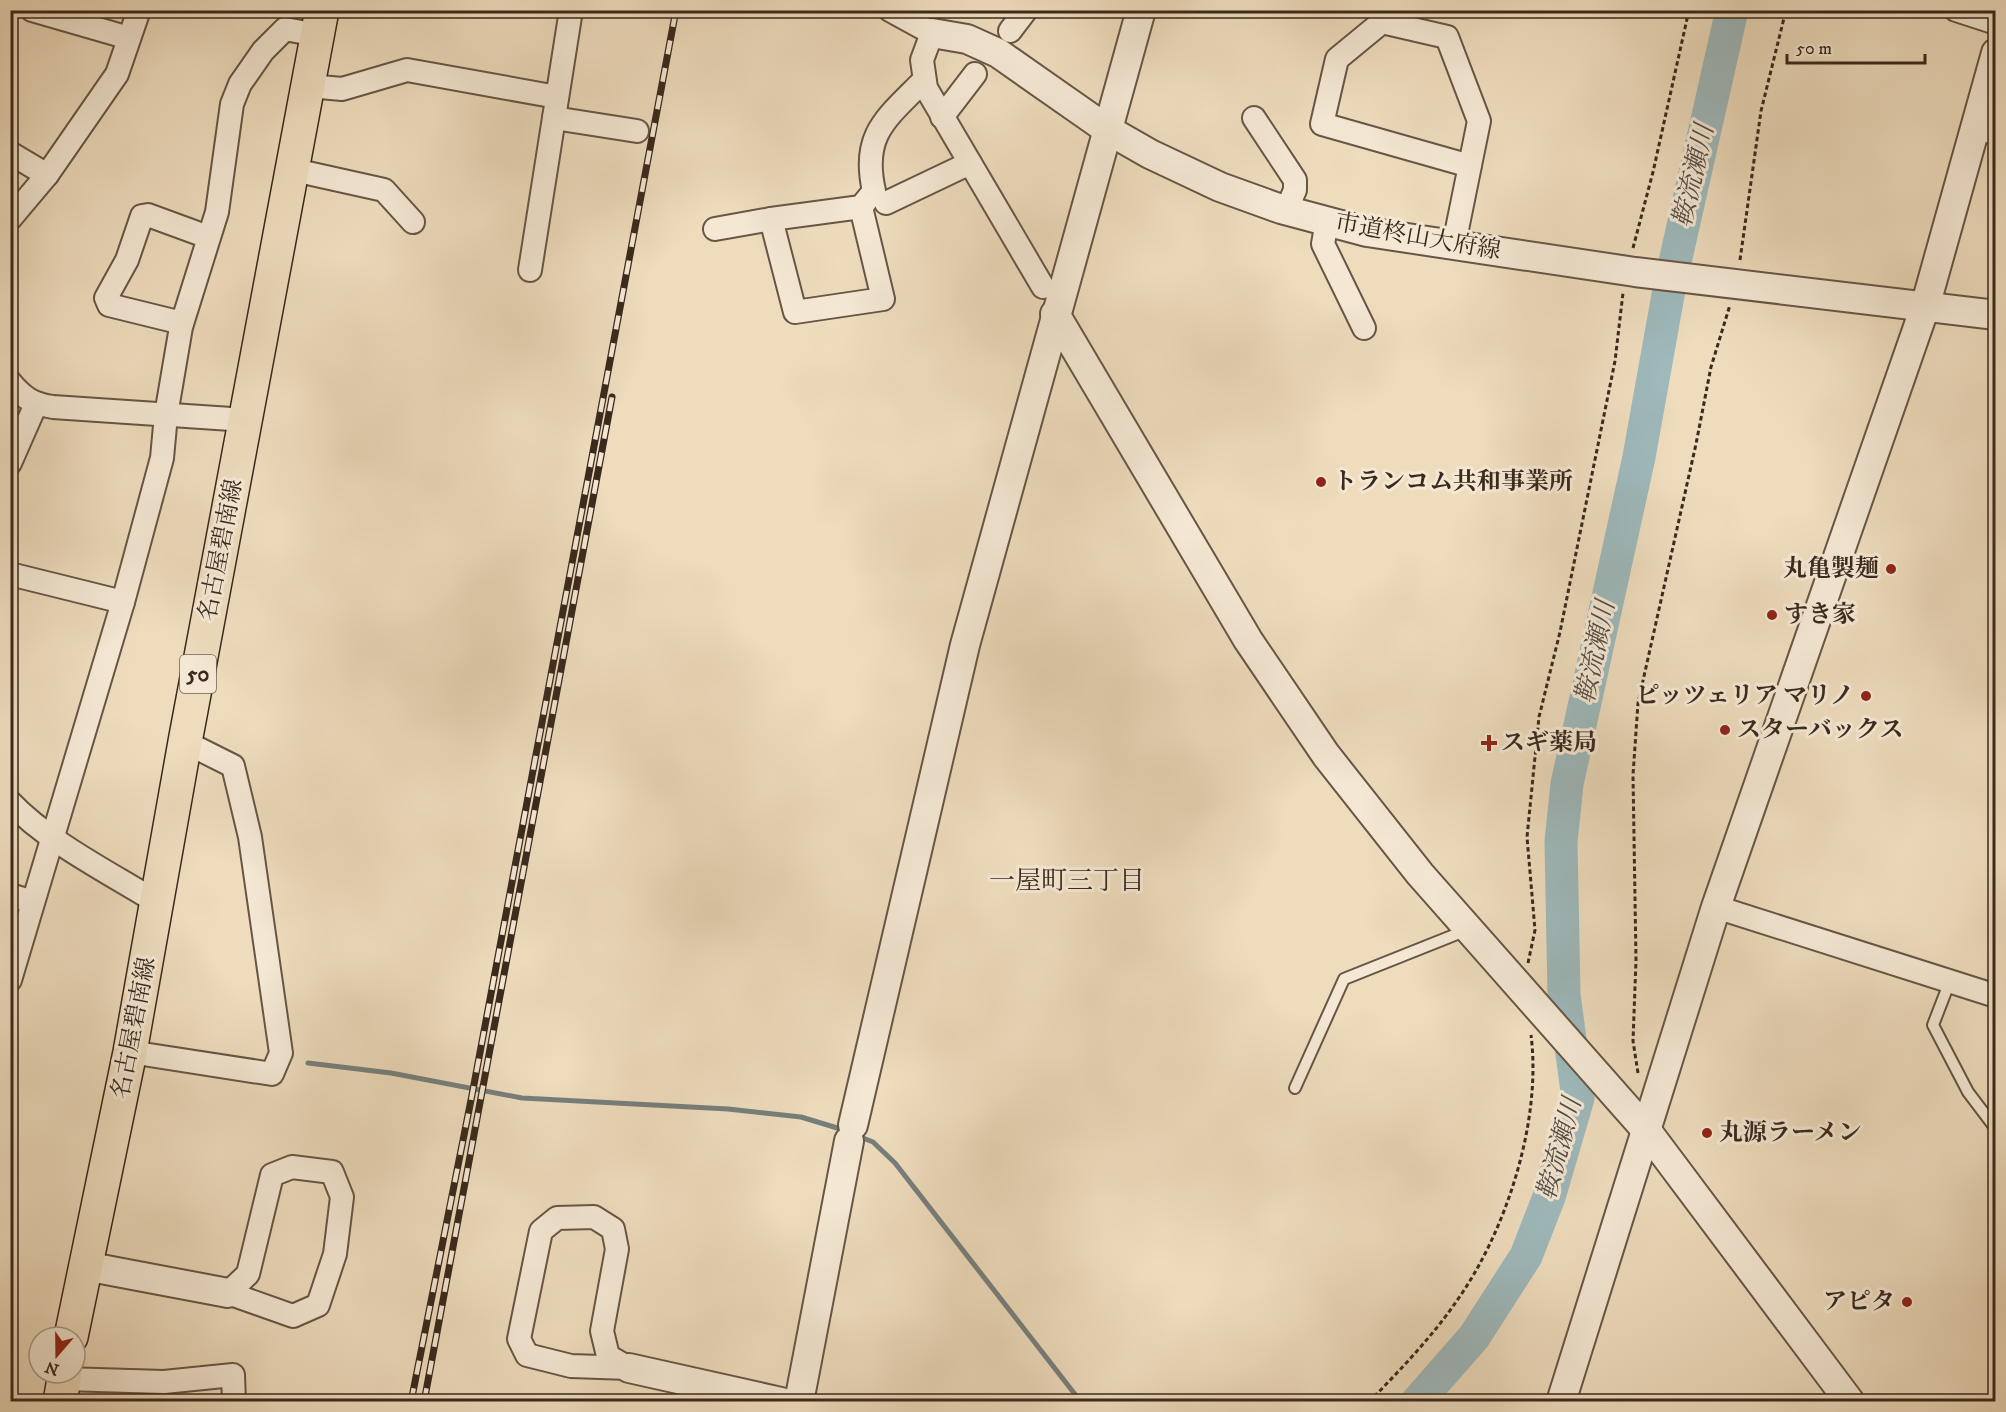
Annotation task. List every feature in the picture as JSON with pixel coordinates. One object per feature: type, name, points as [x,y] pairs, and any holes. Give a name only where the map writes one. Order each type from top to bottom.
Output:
[{"type":"main road","name":"名古屋碧南線","points":[[73,1325],[130,1052],[185,742],[320,23]]},
{"type":"street","points":[[32,10],[129,38]]},
{"type":"street","points":[[10,219],[47,175],[117,74],[139,10]]},
{"type":"street","points":[[530,270],[571,10]]},
{"type":"street","name":"市道柊山大府線","points":[[890,10],[932,33],[967,39],[998,53],[1108,130],[1150,154],[1220,187],[1286,211],[1367,232],[1631,272],[1995,315]]},
{"type":"street","points":[[1010,31],[1026,10]]},
{"type":"street","points":[[799,1401],[851,1133],[965,645],[1141,10]]},
{"type":"street","points":[[1956,10],[1995,24]]},
{"type":"street","points":[[1454,244],[1470,166],[1479,121],[1447,37],[1382,22],[1337,59],[1322,124],[1470,166]]},
{"type":"street","points":[[10,980],[123,602],[162,458],[166,415],[182,323],[217,212],[230,113],[240,84],[262,51],[285,29],[320,23]]},
{"type":"street","points":[[932,33],[922,60],[924,80],[942,117],[1043,287]]},
{"type":"street","points":[[1561,1401],[1716,907],[1986,130],[1995,53]]},
{"type":"street","points":[[309,86],[342,89],[407,70],[637,131]]},
{"type":"street","points":[[942,117],[975,74]]},
{"type":"street","points":[[715,229],[861,207],[874,191],[868,165],[878,128],[924,80]]},
{"type":"street","points":[[1254,118],[1295,180],[1295,190],[1286,211]]},
{"type":"street","points":[[10,153],[47,175]]},
{"type":"street","points":[[886,203],[970,163]]},
{"type":"street","points":[[294,170],[384,190],[413,222]]},
{"type":"street","points":[[771,219],[795,312],[883,298],[861,207]]},
{"type":"street","points":[[182,323],[109,305],[106,298],[127,260],[142,216],[148,215],[208,237]]},
{"type":"street","points":[[1327,222],[1323,244],[1364,328]]},
{"type":"street","points":[[1055,314],[1242,630],[1326,755],[1420,874],[1647,1131],[1850,1401]]},
{"type":"street","points":[[10,382],[21,396],[36,404],[246,420]]},
{"type":"street","points":[[10,463],[36,404]]},
{"type":"street","points":[[10,574],[123,602]]},
{"type":"street","points":[[130,1052],[272,1074],[281,1053],[250,837],[232,766],[185,742]]},
{"type":"street","points":[[10,802],[24,816],[54,837],[158,903]]},
{"type":"street","points":[[10,895],[33,902]]},
{"type":"street","points":[[1716,907],[1995,996]]},
{"type":"street","points":[[85,1266],[228,1293],[293,1316],[318,1305],[335,1254],[342,1197],[332,1172],[292,1167],[272,1175],[248,1274],[228,1293]]},
{"type":"street","points":[[629,1368],[608,1356],[602,1331],[617,1249],[613,1229],[594,1217],[557,1218],[541,1231],[519,1338],[527,1355],[571,1366],[629,1368],[782,1401]]},
{"type":"street","points":[[87,1384],[165,1382],[232,1375],[234,1401]]},
{"type":"lane","points":[[1295,1088],[1344,979],[1470,929]]},
{"type":"lane","points":[[1950,981],[1933,1025],[1968,1092],[1995,1129]]},
{"type":"path","points":[[1530,996],[1535,930],[1527,837],[1539,717],[1560,632],[1631,272],[1689,10]]},
{"type":"path","points":[[1638,1075],[1634,1041],[1636,960],[1633,775],[1638,704],[1711,368],[1736,286],[1761,111],[1786,10]]},
{"type":"path","points":[[1369,1401],[1408,1361],[1457,1301],[1494,1234],[1518,1173],[1532,1102],[1531,1034]]},
{"type":"waterway","name":"鞍流瀬川","points":[[1417,1402],[1474,1337],[1526,1256],[1549,1197],[1578,1098],[1564,995],[1561,842],[1567,784],[1639,457],[1670,284],[1732,10]]},
{"type":"waterway","points":[[308,1063],[391,1073],[522,1098],[728,1109],[801,1117],[844,1130]]},
{"type":"waterway","points":[[858,1136],[873,1142],[895,1163],[1081,1402]]},
{"type":"railway","points":[[411,1402],[472,1095],[676,10]]},
{"type":"railway","points":[[424,1402],[612,397]]},
{"type":"place","name":"トランコム共和事業所","points":[[1321,482]]},
{"type":"place","name":"丸亀製麺","points":[[1891,569]]},
{"type":"place","name":"すき家","points":[[1772,615]]},
{"type":"place","name":"ピッツェリア マリノ","points":[[1866,696]]},
{"type":"place","name":"スターバックス","points":[[1725,730]]},
{"type":"place","name":"スギ薬局","points":[[1489,743]]},
{"type":"place","name":"丸源ラーメン","points":[[1707,1133]]},
{"type":"place","name":"アピタ","points":[[1907,1302]]},
{"type":"district","name":"一屋町三丁目","points":[[1067,881]]}]
